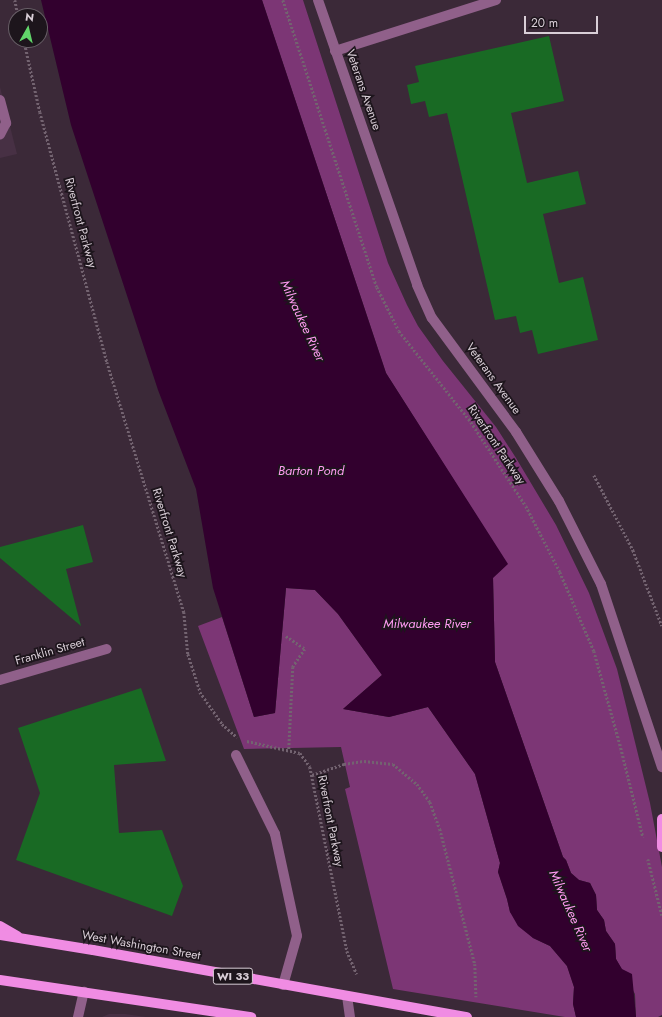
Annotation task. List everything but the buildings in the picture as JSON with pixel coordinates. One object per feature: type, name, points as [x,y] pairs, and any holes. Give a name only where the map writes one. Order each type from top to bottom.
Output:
[{"type":"main road","points":[[662,819],[662,847]]},
{"type":"main road","points":[[0,926],[22,939]]},
{"type":"main road","name":"West Washington Street","points":[[0,935],[94,950],[347,996],[422,1013],[467,1017]]},
{"type":"main road","points":[[0,980],[251,1017]]},
{"type":"street","name":"Veterans Avenue","points":[[318,0],[417,285],[432,318],[516,432],[559,501],[601,584],[662,767]]},
{"type":"street","points":[[335,51],[496,0]]},
{"type":"street","points":[[0,100],[6,123],[0,135]]},
{"type":"street","name":"Franklin Street","points":[[0,680],[107,649]]},
{"type":"street","points":[[236,755],[275,834],[297,936],[283,985]]},
{"type":"street","points":[[78,1017],[84,992]]},
{"type":"street","points":[[347,996],[350,1017]]},
{"type":"path","name":"Riverfront Parkway","points":[[283,0],[377,287],[399,332],[471,422],[526,506],[560,572],[594,651],[620,744],[644,843]]},
{"type":"path","name":"Riverfront Parkway","points":[[26,48],[40,112],[107,362],[184,612],[188,654],[200,692],[222,724],[239,739]]},
{"type":"path","points":[[594,475],[633,550],[662,626]]},
{"type":"path","points":[[286,636],[306,648],[293,667],[289,750]]},
{"type":"path","name":"Riverfront Parkway","points":[[246,740],[300,753],[310,767],[347,951],[357,974]]},
{"type":"path","points":[[312,775],[344,764],[364,761],[393,764],[417,784],[430,802],[440,829],[475,964],[476,997]]},
{"type":"path","points":[[648,858],[662,915]]},
{"type":"shaded area","points":[[262,0],[303,0],[388,263],[407,305],[418,326],[443,361],[496,427],[516,458],[556,525],[589,593],[617,669],[650,803],[662,867],[662,1015],[658,1017],[636,1017],[635,994],[616,959],[615,944],[606,931],[604,920],[597,910],[596,895],[590,883],[579,880],[571,873],[566,860],[563,857],[495,662],[493,577],[507,564],[386,373]]},
{"type":"shaded area","points":[[0,87],[17,154],[0,158]]},
{"type":"shaded area","points":[[286,588],[315,590],[338,614],[382,675],[343,709],[389,717],[428,707],[475,774],[500,863],[498,872],[510,912],[533,938],[550,946],[567,966],[574,987],[573,1004],[576,1017],[565,1017],[393,989],[345,789],[350,787],[341,747],[244,749],[198,626],[222,617],[254,717],[275,713]]},
{"type":"shaded area","points":[[109,1014],[125,1014],[146,1017],[102,1017]]},
{"type":"water","name":"Barton Pond","points":[[41,0],[262,0],[386,373],[508,564],[493,578],[495,662],[563,857],[566,860],[571,873],[579,880],[590,883],[596,895],[597,910],[604,920],[606,931],[615,944],[616,959],[622,969],[632,974],[636,1017],[576,1017],[573,1004],[574,987],[567,966],[550,946],[533,938],[518,926],[510,912],[498,872],[500,863],[475,774],[428,707],[389,717],[343,709],[382,675],[338,614],[315,590],[286,588],[275,713],[254,717],[213,588],[196,489],[158,390],[71,125],[48,29],[48,8],[43,8]]},
{"type":"water label","name":"Milwaukee River","points":[[302,321]]},
{"type":"water label","name":"Milwaukee River","points":[[427,624]]},
{"type":"water label","name":"Milwaukee River","points":[[570,911]]}]
